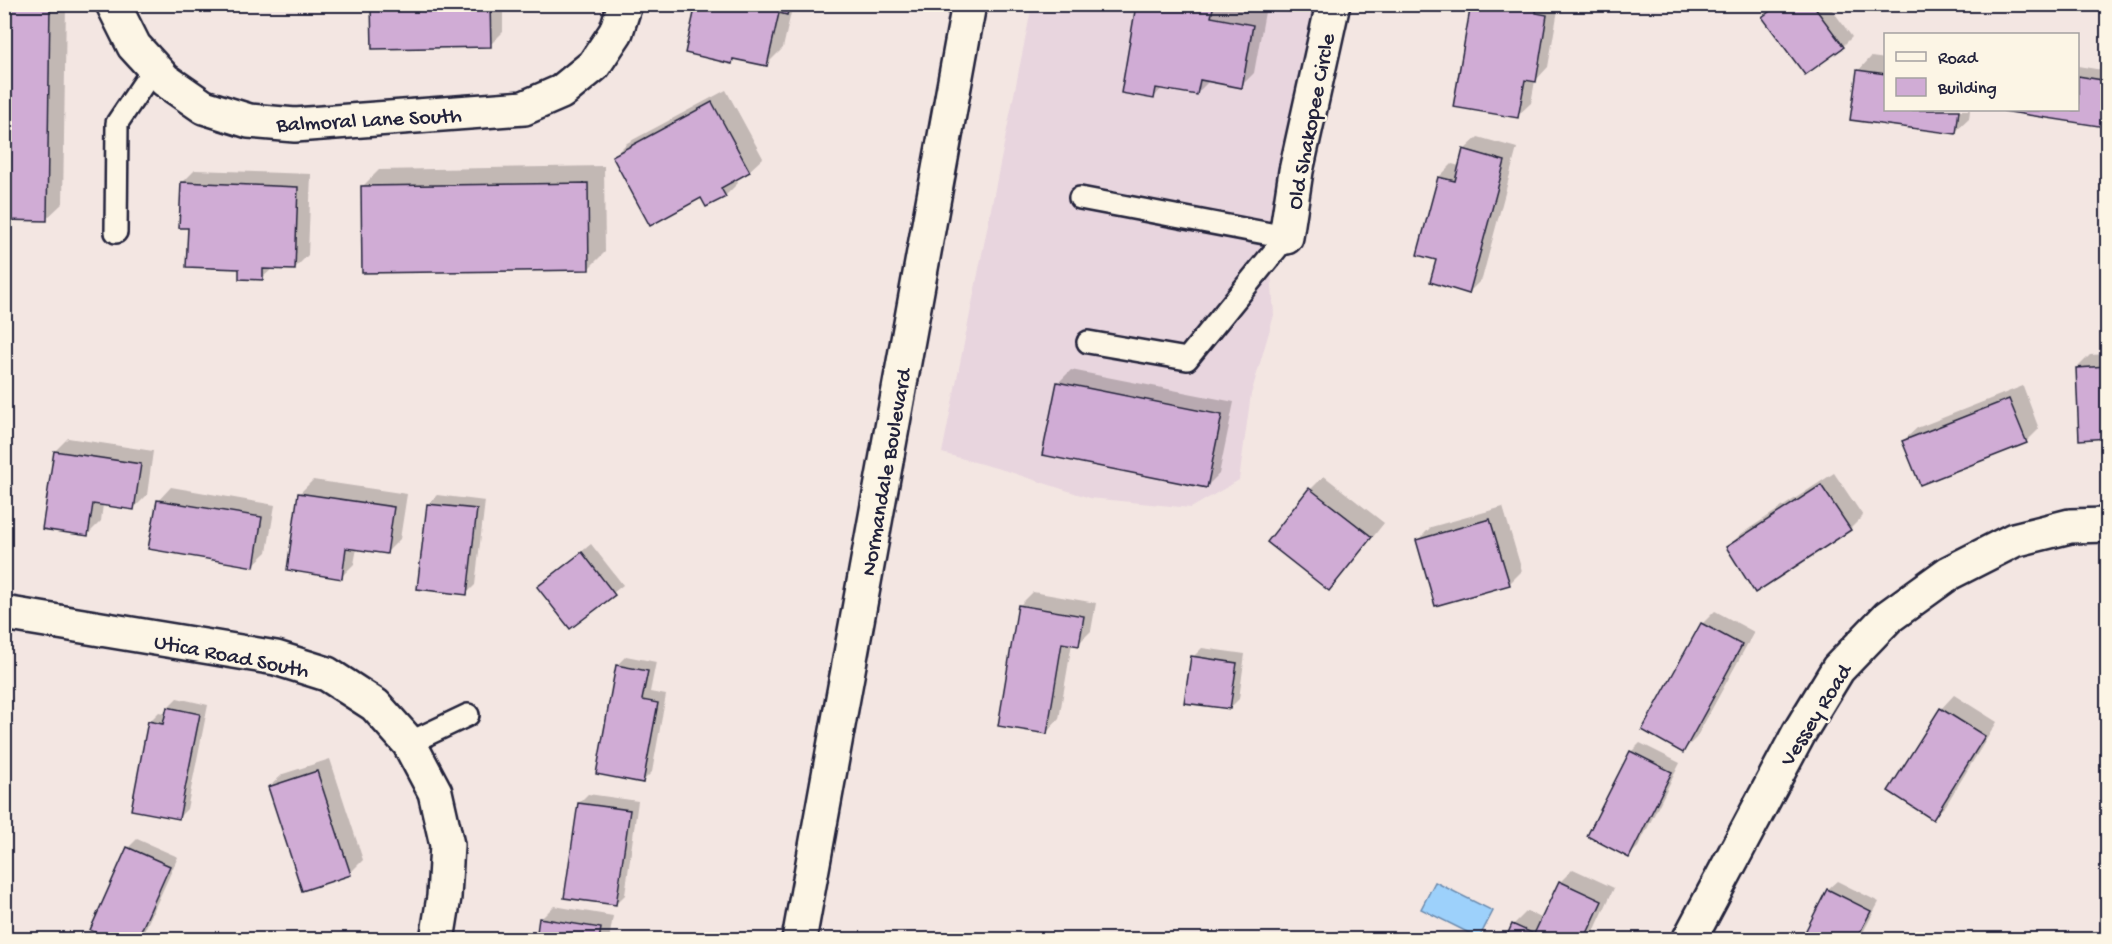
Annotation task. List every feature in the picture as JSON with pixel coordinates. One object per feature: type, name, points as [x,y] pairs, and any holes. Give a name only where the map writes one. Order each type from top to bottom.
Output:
[{"type":"street","name":"Balmoral Lane South","points":[[113,4],[134,46],[165,80],[204,107],[249,121],[295,125],[524,108],[561,92],[594,65],[616,32],[625,4]]},
{"type":"street","name":"Normandale Boulevard","points":[[799,939],[969,4]]},
{"type":"street","name":"Old Shakopee Circle","points":[[1286,237],[1296,171],[1333,4]]},
{"type":"street","name":"Vessey Road","points":[[1689,939],[1799,733],[1838,669],[1888,617],[1949,573],[2014,540],[2070,526],[2108,525]]},
{"type":"street","name":"Utica Road South","points":[[6,622],[276,658],[327,674],[375,705],[409,743],[435,792],[447,845],[444,897],[437,939]]},
{"type":"lane","points":[[116,232],[117,123],[154,68]]},
{"type":"lane","points":[[1080,198],[1286,237],[1187,358],[1088,342]]},
{"type":"lane","points":[[409,743],[468,715]]},
{"type":"shaded area","points":[[1032,5],[1333,5],[1270,257],[1274,315],[1251,394],[1239,480],[1191,508],[1090,498],[942,453]]},
{"type":"water","points":[[1435,882],[1493,911],[1479,938],[1421,909]]},
{"type":"building","points":[[4,4],[50,5],[47,221],[4,220]]},
{"type":"building","points":[[371,4],[490,4],[491,47],[372,49]]},
{"type":"building","points":[[696,4],[790,4],[787,15],[779,13],[767,66],[733,59],[732,64],[685,53]]},
{"type":"building","points":[[1151,4],[1214,4],[1211,17],[1253,25],[1242,88],[1200,80],[1197,95],[1156,88],[1154,99],[1121,93],[1136,5],[1151,7]]},
{"type":"building","points":[[1471,4],[1537,4],[1536,13],[1547,15],[1536,82],[1525,80],[1518,118],[1453,107]]},
{"type":"building","points":[[1780,4],[1812,4],[1844,47],[1805,75],[1762,17]]},
{"type":"building","points":[[1857,70],[1884,74],[1884,111],[1959,111],[1956,134],[1850,120]]},
{"type":"building","points":[[2079,76],[2108,81],[2108,111],[2105,127],[2003,111],[2079,111]]},
{"type":"building","points":[[712,102],[750,172],[721,188],[726,197],[706,207],[701,198],[650,226],[612,156]]},
{"type":"building","points":[[1463,149],[1505,161],[1469,294],[1430,282],[1436,260],[1417,255],[1438,177],[1455,181]]},
{"type":"building","points":[[181,182],[298,187],[295,270],[263,269],[263,280],[239,279],[239,269],[186,267],[188,228],[179,228]]},
{"type":"building","points":[[588,183],[589,270],[362,273],[361,186]]},
{"type":"building","points":[[2108,366],[2108,438],[2079,440],[2076,368]]},
{"type":"building","points":[[1057,382],[1222,415],[1207,488],[1042,455]]},
{"type":"building","points":[[2009,399],[2027,443],[1920,485],[1902,441]]},
{"type":"building","points":[[54,451],[141,464],[134,510],[93,504],[88,536],[42,529]]},
{"type":"building","points":[[1821,485],[1851,530],[1755,593],[1726,547]]},
{"type":"building","points":[[1309,488],[1372,537],[1329,591],[1267,542]]},
{"type":"building","points":[[298,493],[394,507],[387,554],[346,548],[342,579],[287,570]]},
{"type":"building","points":[[157,500],[262,517],[254,567],[148,549]]},
{"type":"building","points":[[427,504],[477,509],[467,595],[417,589]]},
{"type":"building","points":[[1490,519],[1510,585],[1435,606],[1416,540]]},
{"type":"building","points":[[582,552],[615,595],[570,629],[537,587]]},
{"type":"building","points":[[1018,605],[1084,616],[1079,646],[1062,643],[1047,734],[998,726]]},
{"type":"building","points":[[1701,623],[1742,645],[1683,753],[1642,730]]},
{"type":"building","points":[[1191,656],[1237,663],[1230,709],[1184,703]]},
{"type":"building","points":[[616,665],[648,671],[642,700],[658,703],[643,783],[596,774]]},
{"type":"building","points":[[167,707],[200,714],[179,819],[131,810],[148,721],[163,724]]},
{"type":"building","points":[[1940,708],[1985,736],[1933,820],[1888,791]]},
{"type":"building","points":[[1630,751],[1672,772],[1629,858],[1587,836]]},
{"type":"building","points":[[317,771],[351,875],[302,891],[268,787]]},
{"type":"building","points":[[578,803],[630,810],[616,905],[564,898]]},
{"type":"building","points":[[127,847],[170,866],[137,940],[112,940],[90,930]]},
{"type":"building","points":[[1559,881],[1602,901],[1584,940],[1505,940],[1512,924],[1534,934]]},
{"type":"building","points":[[1827,889],[1871,911],[1856,940],[1801,940]]},
{"type":"building","points":[[539,918],[601,928],[599,940],[536,940]]}]
